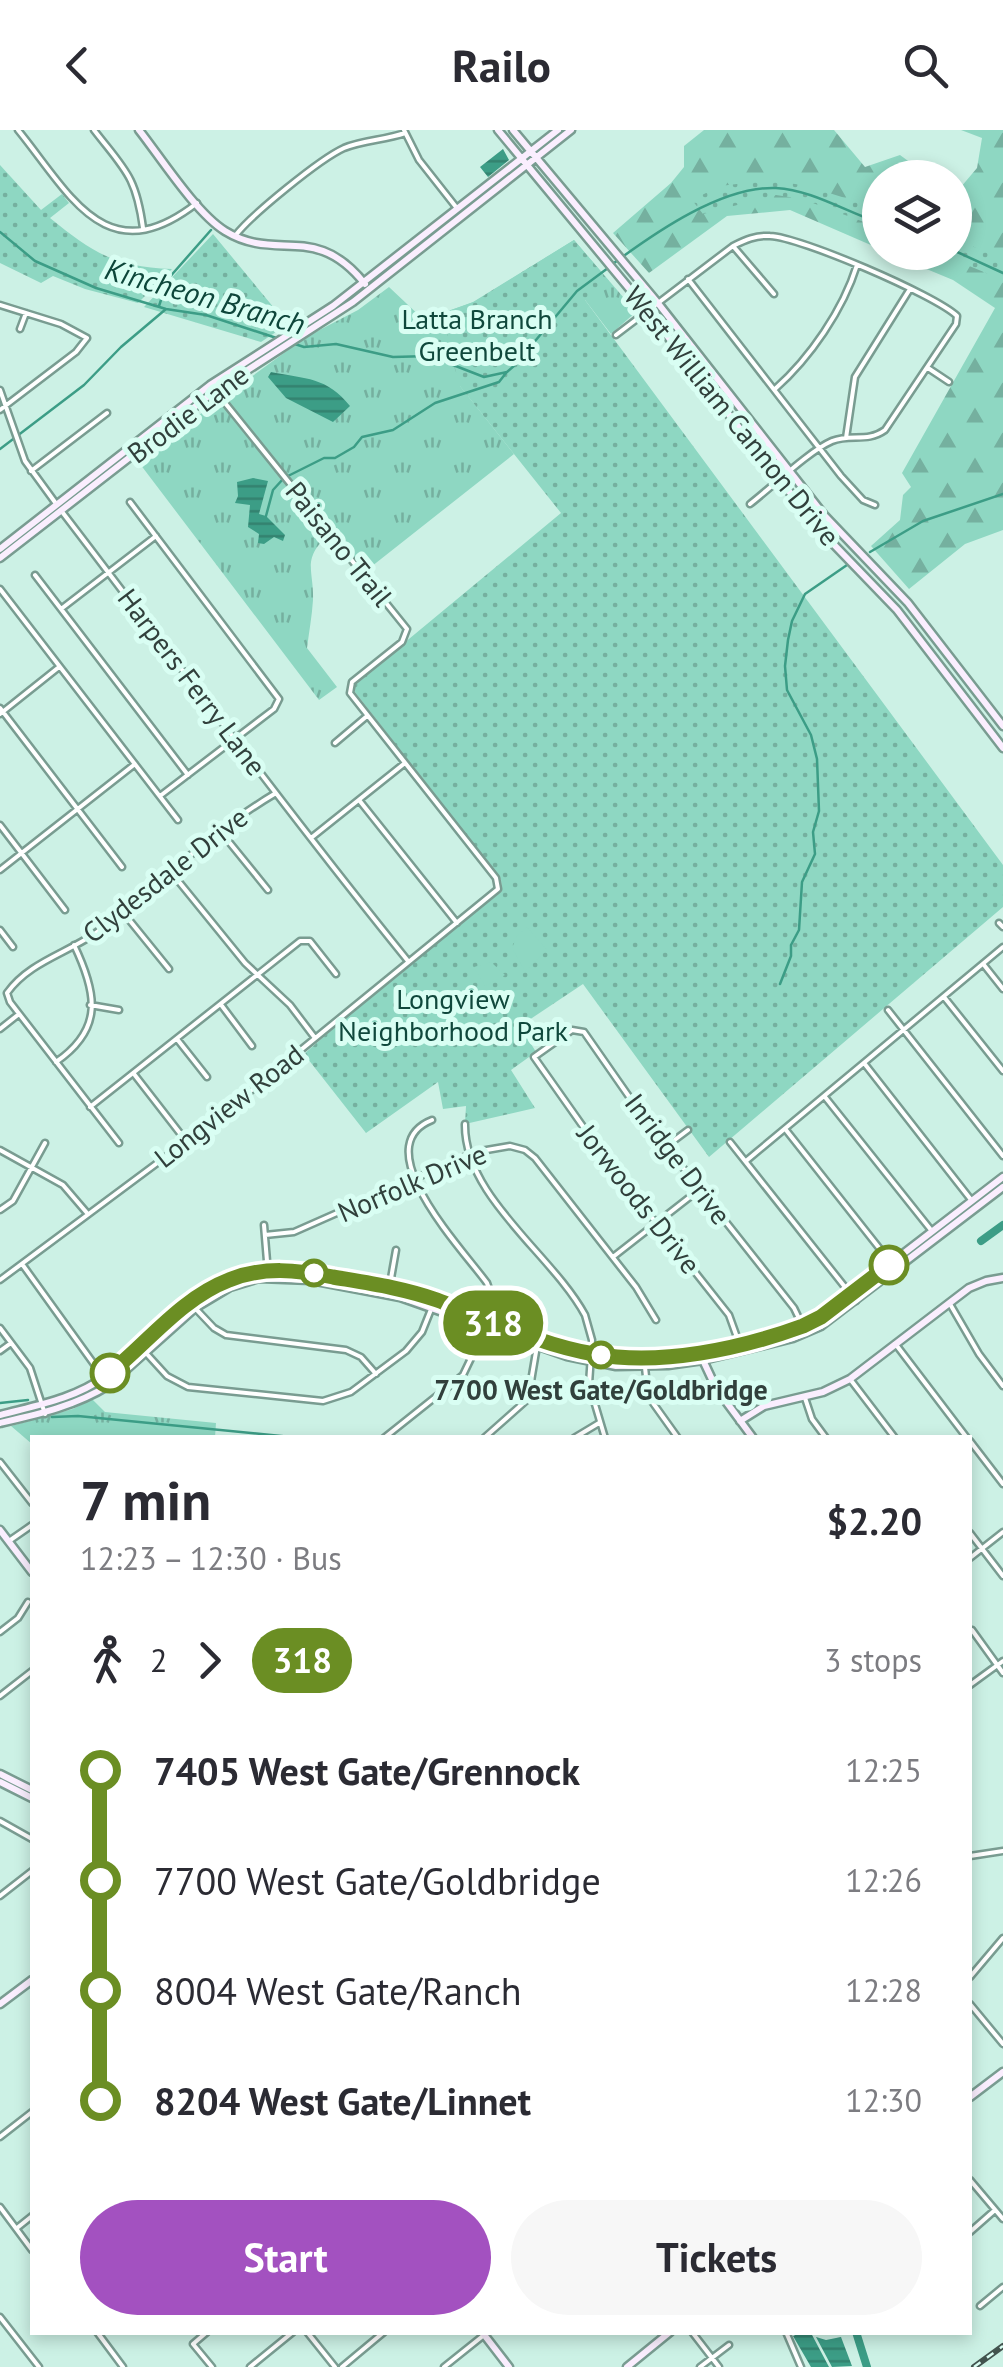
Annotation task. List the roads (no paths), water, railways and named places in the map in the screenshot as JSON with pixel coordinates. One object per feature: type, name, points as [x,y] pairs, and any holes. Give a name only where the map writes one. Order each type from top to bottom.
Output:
[{"type":"main road","points":[[139,130],[216,224],[235,236],[327,251],[344,261],[366,286]]},
{"type":"main road","name":"West William Cannon Drive","points":[[498,130],[647,310],[780,481],[917,635],[1003,748]]},
{"type":"main road","name":"West William Cannon Drive","points":[[512,130],[658,302],[824,515],[896,588],[1003,726]]},
{"type":"main road","name":"Brodie Lane","points":[[0,558],[213,388],[366,286],[533,155],[558,130]]},
{"type":"main road","name":"Brodie Lane","points":[[533,155],[571,130]]},
{"type":"main road","points":[[546,170],[548,148]]},
{"type":"main road","points":[[578,226],[587,218]]},
{"type":"main road","name":"Brodie Lane","points":[[0,549],[59,508]]},
{"type":"main road","points":[[917,635],[927,627]]},
{"type":"main road","points":[[0,1416],[44,1410],[104,1378],[143,1350],[185,1306],[212,1288],[236,1277],[295,1270],[436,1300],[537,1346],[591,1358],[645,1367],[702,1356],[805,1330],[853,1298],[1003,1177]]},
{"type":"main road","points":[[853,1298],[892,1263],[997,1195],[1003,1187]]},
{"type":"main road","points":[[0,1423],[94,1394],[195,1308],[240,1283],[268,1274]]},
{"type":"main road","points":[[740,1421],[764,1406],[832,1389],[850,1380],[976,1285],[1003,1278]]},
{"type":"main road","points":[[389,1290],[432,1308],[591,1358],[702,1356],[739,1343],[805,1330]]},
{"type":"main road","points":[[702,1356],[716,1388],[751,1435]]},
{"type":"main road","points":[[0,1530],[30,1569]]},
{"type":"main road","points":[[0,1778],[30,1793]]},
{"type":"main road","points":[[0,2004],[30,1982]]},
{"type":"main road","points":[[972,2095],[1003,2072]]},
{"type":"main road","points":[[484,2335],[509,2367]]},
{"type":"main road","points":[[627,2367],[666,2335]]},
{"type":"street","points":[[18,130],[89,216],[114,228],[143,228],[169,222],[197,202]]},
{"type":"street","points":[[94,130],[133,180],[143,228]]},
{"type":"street","points":[[235,236],[252,216],[336,153],[354,145],[384,141],[404,131],[420,160],[460,212]]},
{"type":"street","points":[[616,335],[733,246],[756,237],[780,237],[857,266],[910,289],[957,316],[956,324],[885,430],[871,438],[836,439],[750,504]]},
{"type":"street","points":[[733,246],[774,294]]},
{"type":"street","points":[[774,390],[802,362],[848,291],[857,266]]},
{"type":"street","points":[[688,279],[857,494],[875,506]]},
{"type":"street","points":[[846,438],[855,378],[910,289]]},
{"type":"street","points":[[0,305],[61,324],[87,338],[76,352],[0,410]]},
{"type":"street","points":[[20,329],[26,313]]},
{"type":"street","points":[[927,368],[949,382]]},
{"type":"street","name":"Paisano Trail","points":[[213,388],[407,629],[402,642],[350,686],[350,694],[496,878],[498,886]]},
{"type":"street","name":"Harpers Ferry Lane","points":[[0,390],[31,471],[309,839],[408,961]]},
{"type":"street","points":[[31,471],[107,413]]},
{"type":"street","points":[[130,502],[279,696],[276,707],[160,796]]},
{"type":"street","points":[[61,609],[156,536]]},
{"type":"street","points":[[35,575],[188,775]]},
{"type":"street","points":[[0,589],[178,820]]},
{"type":"street","points":[[60,667],[1,711],[122,867]]},
{"type":"street","points":[[335,743],[368,716]]},
{"type":"street","points":[[309,839],[405,763]]},
{"type":"street","points":[[0,870],[135,764]]},
{"type":"street","name":"Clydesdale Drive","points":[[19,1014],[7,993],[52,954],[94,934],[276,793]]},
{"type":"street","points":[[358,800],[457,923]]},
{"type":"street","points":[[0,825],[65,910]]},
{"type":"street","points":[[221,832],[268,890]]},
{"type":"street","points":[[171,872],[315,1038]]},
{"type":"street","name":"Longview Road","points":[[0,1280],[315,1038],[498,886]]},
{"type":"street","points":[[122,911],[169,969]]},
{"type":"street","points":[[0,930],[12,946]]},
{"type":"street","points":[[90,1107],[304,939],[314,944],[336,974]]},
{"type":"street","points":[[56,1062],[83,1040],[89,1023],[89,977],[74,945]]},
{"type":"street","points":[[746,1161],[1003,947]]},
{"type":"street","points":[[984,965],[1003,989]]},
{"type":"street","points":[[944,996],[1003,1071]]},
{"type":"street","points":[[221,1004],[252,1046]]},
{"type":"street","points":[[90,1005],[119,1010]]},
{"type":"street","points":[[888,1010],[1003,1156]]},
{"type":"street","points":[[0,1029],[19,1014],[118,1143]]},
{"type":"street","name":"Inridge Drive","points":[[534,1058],[572,1030],[581,1030],[666,1146],[794,1308],[805,1330]]},
{"type":"street","points":[[176,1039],[207,1076]]},
{"type":"street","name":"Jorwoods Drive","points":[[534,1058],[729,1315],[739,1343]]},
{"type":"street","points":[[864,1063],[972,1201]]},
{"type":"street","points":[[133,1073],[186,1140]]},
{"type":"street","points":[[824,1096],[934,1235]]},
{"type":"street","points":[[388,1435],[463,1375],[492,1307],[490,1290],[415,1180],[407,1161],[409,1142],[420,1126],[432,1120]]},
{"type":"street","points":[[466,1124],[469,1154],[480,1178],[580,1306],[590,1332],[588,1384],[604,1435]]},
{"type":"street","points":[[784,1128],[892,1263]]},
{"type":"street","points":[[666,1146],[688,1130]]},
{"type":"street","points":[[730,1142],[853,1298]]},
{"type":"street","points":[[0,1210],[10,1205],[45,1143]]},
{"type":"street","name":"Norfolk Drive","points":[[265,1235],[294,1232],[469,1154],[510,1146],[535,1158],[613,1257],[656,1320]]},
{"type":"street","points":[[0,1150],[67,1188],[87,1213]]},
{"type":"street","points":[[613,1257],[700,1189]]},
{"type":"street","points":[[264,1224],[268,1274]]},
{"type":"street","points":[[389,1290],[396,1250]]},
{"type":"street","points":[[22,1264],[104,1378]]},
{"type":"street","points":[[950,1304],[978,1354],[1003,1386]]},
{"type":"street","points":[[195,1308],[226,1335],[341,1348],[361,1358],[376,1374]]},
{"type":"street","points":[[143,1350],[167,1376],[188,1387],[317,1402],[344,1396],[376,1374],[415,1342],[432,1308]]},
{"type":"street","points":[[0,1328],[30,1368],[44,1410]]},
{"type":"street","points":[[0,1351],[11,1343]]},
{"type":"street","points":[[896,1345],[966,1435]]},
{"type":"street","points":[[488,1435],[526,1402],[537,1346]]},
{"type":"street","points":[[645,1367],[648,1396],[676,1435]]},
{"type":"street","points":[[850,1380],[893,1435]]},
{"type":"street","points":[[805,1396],[812,1419],[824,1435]]},
{"type":"street","points":[[579,1435],[599,1423]]},
{"type":"street","points":[[972,1443],[1003,1484]]},
{"type":"street","points":[[0,1462],[30,1500]]},
{"type":"street","points":[[9,1541],[30,1527]]},
{"type":"street","points":[[972,1556],[1003,1532]]},
{"type":"street","points":[[972,1536],[1003,1576]]},
{"type":"street","points":[[0,1632],[18,1618],[28,1602]]},
{"type":"street","points":[[972,1630],[1003,1673]]},
{"type":"street","points":[[972,1684],[1000,1664]]},
{"type":"street","points":[[0,1696],[30,1673]]},
{"type":"street","points":[[0,1820],[30,1838]]},
{"type":"street","points":[[972,1856],[1003,1851]]},
{"type":"street","points":[[0,1896],[30,1873]]},
{"type":"street","points":[[972,1975],[1003,1938]]},
{"type":"street","points":[[972,2006],[1003,2044]]},
{"type":"street","points":[[0,2137],[30,2114]]},
{"type":"street","points":[[972,2182],[1003,2220]]},
{"type":"street","points":[[0,2208],[30,2247]]},
{"type":"street","points":[[972,2230],[996,2210]]},
{"type":"street","points":[[16,2228],[30,2218]]},
{"type":"street","points":[[980,2306],[1003,2287]]},
{"type":"street","points":[[0,2317],[39,2367]]},
{"type":"street","points":[[98,2335],[123,2367]]},
{"type":"street","points":[[204,2335],[193,2344],[212,2367]]},
{"type":"street","points":[[250,2367],[288,2335]]},
{"type":"street","points":[[310,2335],[338,2367],[380,2335]]},
{"type":"street","points":[[444,2367],[482,2335]]},
{"type":"street","points":[[694,2335],[719,2367]]},
{"type":"street","points":[[787,2335],[798,2366]]},
{"type":"street","points":[[700,2367],[728,2345]]},
{"type":"waterway","name":"Kincheon Branch","points":[[614,263],[690,213],[755,189],[803,193],[862,216]]},
{"type":"waterway","points":[[159,306],[168,279],[211,230]]},
{"type":"waterway","name":"Kincheon Branch","points":[[0,232],[35,261],[96,288],[166,309],[206,315],[304,347],[336,344],[393,357],[430,356],[484,377],[507,372],[515,365],[577,291],[608,268]]},
{"type":"waterway","name":"Kincheon Branch","points":[[972,259],[1003,273]]},
{"type":"waterway","points":[[0,449],[84,385],[166,309]]},
{"type":"waterway","points":[[288,476],[324,458],[335,458],[362,437],[393,430],[435,403],[499,382],[506,373]]},
{"type":"waterway","points":[[266,516],[273,490],[283,479]]},
{"type":"waterway","points":[[870,552],[923,521],[1003,494]]},
{"type":"waterway","points":[[780,984],[799,930],[802,882],[815,854],[813,832],[819,811],[817,759],[811,735],[787,690],[788,640],[805,594],[847,565]]},
{"type":"waterway","points":[[981,1241],[1003,1225]]},
{"type":"waterway","points":[[0,1403],[28,1400]]},
{"type":"waterway","points":[[52,1417],[78,1416],[271,1435]]},
{"type":"waterway","points":[[857,2335],[867,2367]]},
{"type":"railway","points":[[974,2367],[1003,2346]]},
{"type":"place","name":"7700 West Gate/Goldbridge","points":[[601,1355]]},
{"type":"park label","name":"Latta Branch Greenbelt","points":[[477,335]]},
{"type":"park label","name":"Longview Neighborhood Park","points":[[453,1015]]}]
